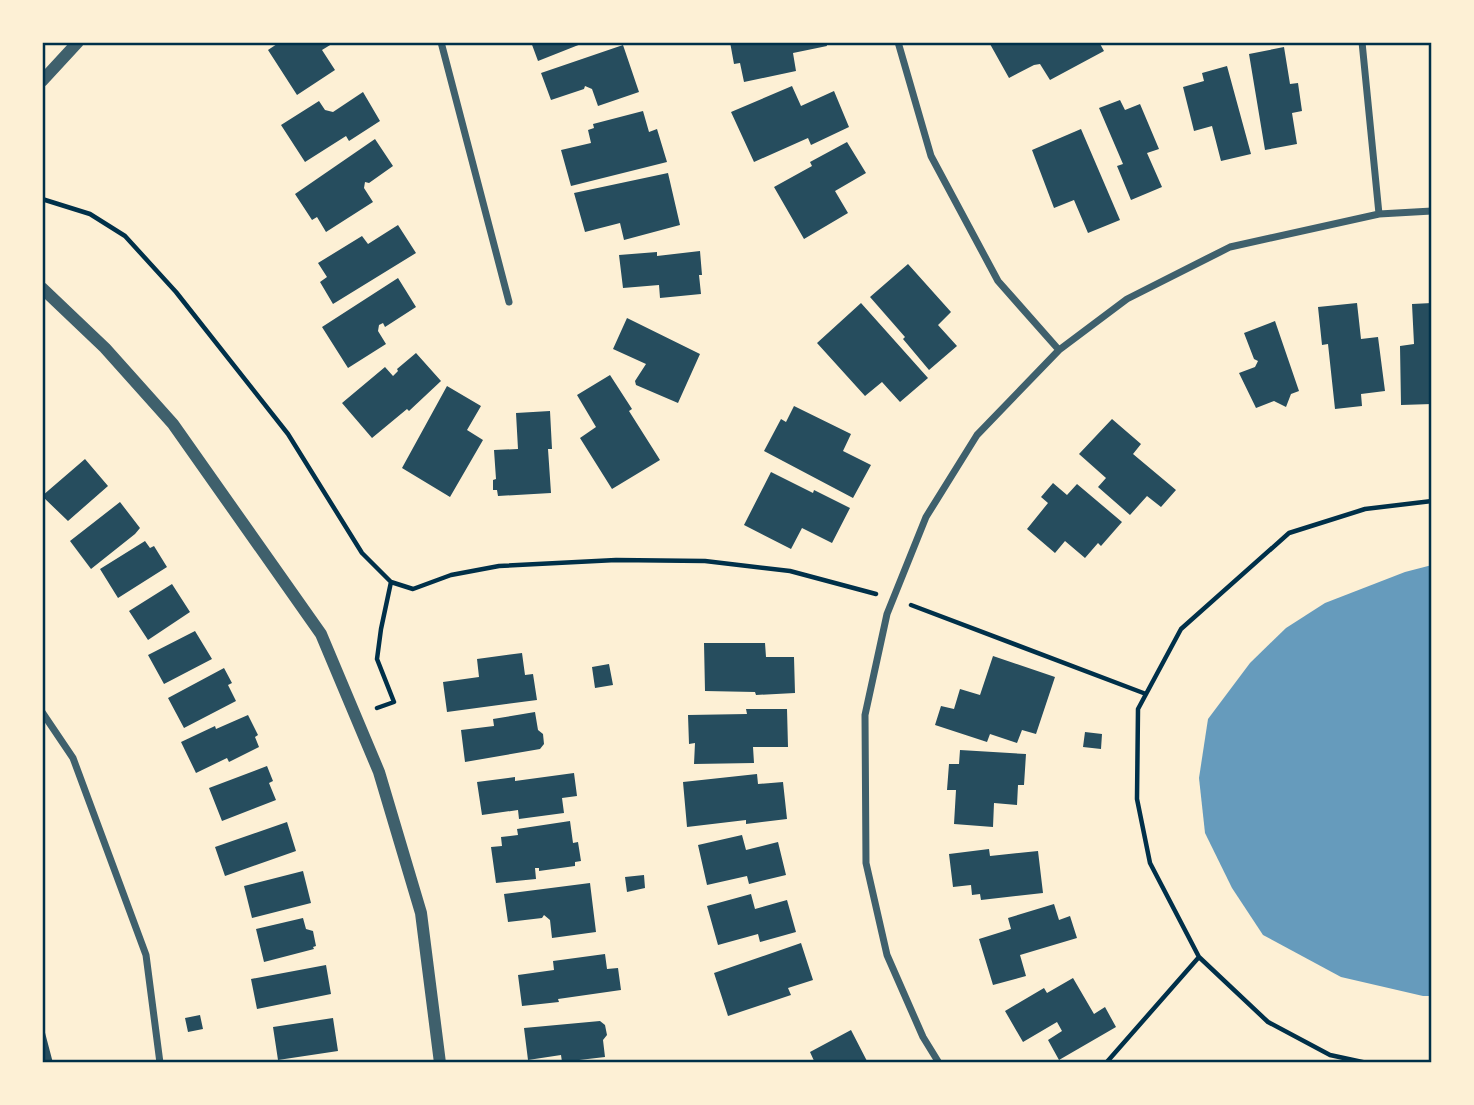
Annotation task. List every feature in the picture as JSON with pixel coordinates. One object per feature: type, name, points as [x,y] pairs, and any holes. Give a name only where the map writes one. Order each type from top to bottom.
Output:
[{"type":"street","points":[[42,81],[78,42]]},
{"type":"street","points":[[441,42],[509,302]]},
{"type":"street","points":[[898,42],[931,156],[998,281],[1059,350]]},
{"type":"street","points":[[1362,42],[1379,214]]},
{"type":"street","points":[[939,1063],[923,1037],[887,955],[866,863],[865,715],[887,614],[926,517],[977,435],[1059,350],[1127,299],[1230,247],[1379,214],[1432,211]]},
{"type":"street","points":[[42,288],[105,348],[173,424],[321,634],[379,772],[421,914],[440,1063]]},
{"type":"street","points":[[42,712],[73,758],[146,956],[160,1063]]},
{"type":"path","points":[[42,199],[90,214],[125,236],[176,292],[288,434],[362,552],[391,582],[413,589],[451,576],[499,566],[616,560],[705,561],[790,571],[893,598],[1146,694]]},
{"type":"path","points":[[1367,1063],[1330,1055],[1268,1022],[1199,957],[1150,863],[1137,799],[1138,709],[1181,629],[1289,533],[1365,509],[1432,500]]},
{"type":"path","points":[[355,716],[394,702],[377,659],[380,629],[391,582]]},
{"type":"path","points":[[1106,1063],[1199,957]]},
{"type":"water","points":[[1432,565],[1432,996],[1423,996],[1341,977],[1263,935],[1232,888],[1205,833],[1199,778],[1208,719],[1250,663],[1286,628],[1325,603],[1405,572]]},
{"type":"building","points":[[280,42],[335,42],[322,50],[335,70],[297,95],[268,50]]},
{"type":"building","points":[[531,42],[586,42],[538,61]]},
{"type":"building","points":[[730,42],[826,42],[827,46],[793,53],[796,71],[744,82],[740,63],[734,64]]},
{"type":"building","points":[[1099,42],[1104,51],[1050,80],[1040,64],[1009,78],[990,44]]},
{"type":"building","points":[[623,45],[639,92],[598,106],[592,89],[585,86],[584,89],[551,100],[541,73]]},
{"type":"building","points":[[1284,47],[1290,84],[1298,83],[1302,111],[1292,113],[1297,144],[1265,150],[1249,54]]},
{"type":"building","points":[[1227,66],[1251,154],[1221,161],[1212,126],[1194,131],[1183,87],[1204,81],[1202,73]]},
{"type":"building","points":[[792,86],[801,106],[834,91],[849,127],[811,145],[808,138],[754,162],[731,112]]},
{"type":"building","points":[[363,92],[380,121],[349,141],[346,136],[305,162],[281,125],[319,101],[325,110],[333,112]]},
{"type":"building","points":[[1120,100],[1125,110],[1140,104],[1159,149],[1147,153],[1162,187],[1131,200],[1117,166],[1123,164],[1099,108]]},
{"type":"building","points":[[643,111],[649,132],[657,129],[667,162],[571,186],[561,150],[591,143],[588,130],[594,128],[593,124]]},
{"type":"building","points":[[1081,129],[1120,220],[1088,233],[1074,200],[1054,208],[1032,150]]},
{"type":"building","points":[[375,139],[393,166],[369,183],[365,182],[364,188],[373,202],[326,232],[317,217],[312,220],[295,194]]},
{"type":"building","points":[[847,142],[866,173],[835,191],[848,213],[804,239],[774,187],[812,166],[810,162]]},
{"type":"building","points":[[668,173],[680,225],[624,240],[620,223],[585,232],[574,193]]},
{"type":"building","points":[[398,225],[416,253],[333,304],[320,282],[327,277],[318,263],[362,236],[368,244]]},
{"type":"building","points":[[700,251],[701,294],[660,298],[659,285],[623,288],[619,255],[657,252],[657,256]]},
{"type":"building","points":[[908,264],[951,312],[938,325],[957,346],[929,370],[870,297]]},
{"type":"building","points":[[398,278],[416,307],[385,327],[383,323],[379,325],[378,331],[386,344],[348,368],[322,327]]},
{"type":"building","points":[[861,303],[928,378],[900,402],[882,382],[865,396],[817,343]]},
{"type":"building","points":[[1357,303],[1361,339],[1378,337],[1385,391],[1361,394],[1362,406],[1335,409],[1328,344],[1322,345],[1318,307]]},
{"type":"building","points":[[1432,303],[1432,404],[1401,405],[1400,346],[1414,344],[1412,304]]},
{"type":"building","points":[[627,318],[700,354],[678,403],[636,385],[635,381],[646,364],[613,349]]},
{"type":"building","points":[[1275,321],[1299,391],[1291,394],[1286,407],[1274,401],[1256,408],[1239,373],[1255,367],[1258,361],[1254,359],[1244,333]]},
{"type":"building","points":[[416,353],[441,381],[409,411],[407,409],[372,438],[342,403],[385,367],[393,376],[397,369]]},
{"type":"building","points":[[610,375],[660,460],[612,489],[580,438],[596,427],[577,395]]},
{"type":"building","points":[[447,386],[481,406],[467,430],[483,440],[450,497],[402,468]]},
{"type":"building","points":[[794,406],[851,434],[843,451],[871,465],[853,498],[764,451],[781,419],[786,422]]},
{"type":"building","points":[[550,411],[552,449],[548,449],[551,493],[498,496],[497,490],[493,490],[493,480],[496,479],[494,450],[518,449],[516,413]]},
{"type":"building","points":[[1112,419],[1141,444],[1133,454],[1176,490],[1161,507],[1147,496],[1130,515],[1098,487],[1106,478],[1079,454]]},
{"type":"building","points":[[85,459],[108,486],[68,521],[42,496]]},
{"type":"building","points":[[771,472],[850,508],[832,543],[802,528],[791,549],[744,525]]},
{"type":"building","points":[[1053,483],[1067,495],[1077,484],[1122,522],[1101,546],[1098,543],[1085,558],[1065,541],[1055,553],[1027,529],[1048,503],[1041,497]]},
{"type":"building","points":[[120,502],[140,528],[91,569],[70,541]]},
{"type":"building","points":[[145,541],[150,548],[154,546],[167,567],[118,598],[100,569]]},
{"type":"building","points":[[172,584],[190,612],[148,640],[129,611]]},
{"type":"building","points":[[195,631],[212,659],[164,684],[148,655]]},
{"type":"building","points":[[704,643],[765,643],[766,657],[794,657],[795,693],[756,695],[755,692],[705,691]]},
{"type":"building","points":[[522,653],[525,675],[533,674],[537,700],[447,712],[443,682],[479,677],[477,659]]},
{"type":"building","points":[[993,656],[1055,677],[1036,734],[1022,730],[1017,743],[990,734],[987,742],[935,725],[941,706],[954,709],[960,689],[980,695]]},
{"type":"building","points":[[609,664],[613,685],[595,688],[592,667]]},
{"type":"building","points":[[224,668],[232,683],[228,685],[236,701],[184,728],[168,698]]},
{"type":"building","points":[[746,709],[787,709],[788,747],[753,747],[754,763],[694,764],[695,743],[689,744],[688,715],[747,714]]},
{"type":"building","points":[[535,712],[538,730],[543,734],[544,744],[540,749],[465,762],[461,730],[494,726],[493,719]]},
{"type":"building","points":[[248,715],[258,735],[255,737],[259,747],[229,762],[227,758],[196,773],[181,742],[215,726],[216,729]]},
{"type":"building","points":[[1085,732],[1102,734],[1101,749],[1083,747]]},
{"type":"building","points":[[960,750],[1026,754],[1024,785],[1018,785],[1017,805],[994,803],[993,827],[954,824],[956,790],[947,790],[949,764],[959,764]]},
{"type":"building","points":[[267,766],[273,781],[269,783],[276,800],[222,821],[209,788]]},
{"type":"building","points":[[574,773],[577,796],[562,798],[564,813],[519,819],[518,810],[482,815],[477,782],[515,777],[515,781]]},
{"type":"building","points":[[757,774],[758,784],[783,782],[787,819],[746,824],[746,820],[687,827],[683,782]]},
{"type":"building","points":[[570,821],[573,843],[578,842],[581,861],[575,862],[575,866],[539,871],[539,868],[535,868],[536,879],[496,883],[491,847],[502,846],[501,837],[518,835],[517,829]]},
{"type":"building","points":[[287,822],[296,851],[225,876],[215,847]]},
{"type":"building","points":[[742,835],[746,850],[778,842],[786,875],[749,884],[747,876],[707,885],[698,845]]},
{"type":"building","points":[[989,849],[990,856],[1038,851],[1043,893],[981,900],[980,894],[972,895],[971,885],[953,887],[949,854]]},
{"type":"building","points":[[303,871],[311,903],[252,918],[244,886]]},
{"type":"building","points":[[644,875],[645,888],[627,892],[625,877]]},
{"type":"building","points":[[590,883],[596,932],[552,938],[550,920],[544,915],[542,918],[508,922],[504,894]]},
{"type":"building","points":[[751,894],[755,909],[787,900],[796,932],[760,942],[758,934],[718,945],[707,906]]},
{"type":"building","points":[[1054,904],[1059,920],[1070,916],[1077,938],[1020,955],[1026,976],[993,985],[979,939],[1011,929],[1008,918]]},
{"type":"building","points":[[303,918],[306,929],[313,931],[316,946],[314,949],[264,962],[256,929]]},
{"type":"building","points":[[801,943],[813,980],[788,988],[791,995],[728,1016],[714,973]]},
{"type":"building","points":[[605,954],[607,969],[618,968],[621,990],[522,1006],[518,975],[554,970],[553,961]]},
{"type":"building","points":[[326,965],[331,994],[257,1009],[251,979]]},
{"type":"building","points":[[1073,978],[1094,1014],[1105,1007],[1116,1027],[1059,1060],[1048,1040],[1062,1031],[1057,1022],[1023,1042],[1005,1011],[1044,988],[1047,993]]},
{"type":"building","points":[[200,1015],[203,1029],[188,1032],[185,1018]]},
{"type":"building","points":[[333,1018],[338,1051],[278,1060],[273,1027]]},
{"type":"building","points":[[600,1021],[605,1025],[607,1035],[603,1040],[605,1057],[562,1062],[561,1055],[528,1060],[524,1028]]},
{"type":"building","points":[[43,1025],[53,1063],[42,1063]]},
{"type":"building","points":[[851,1030],[868,1063],[815,1063],[810,1052]]}]
